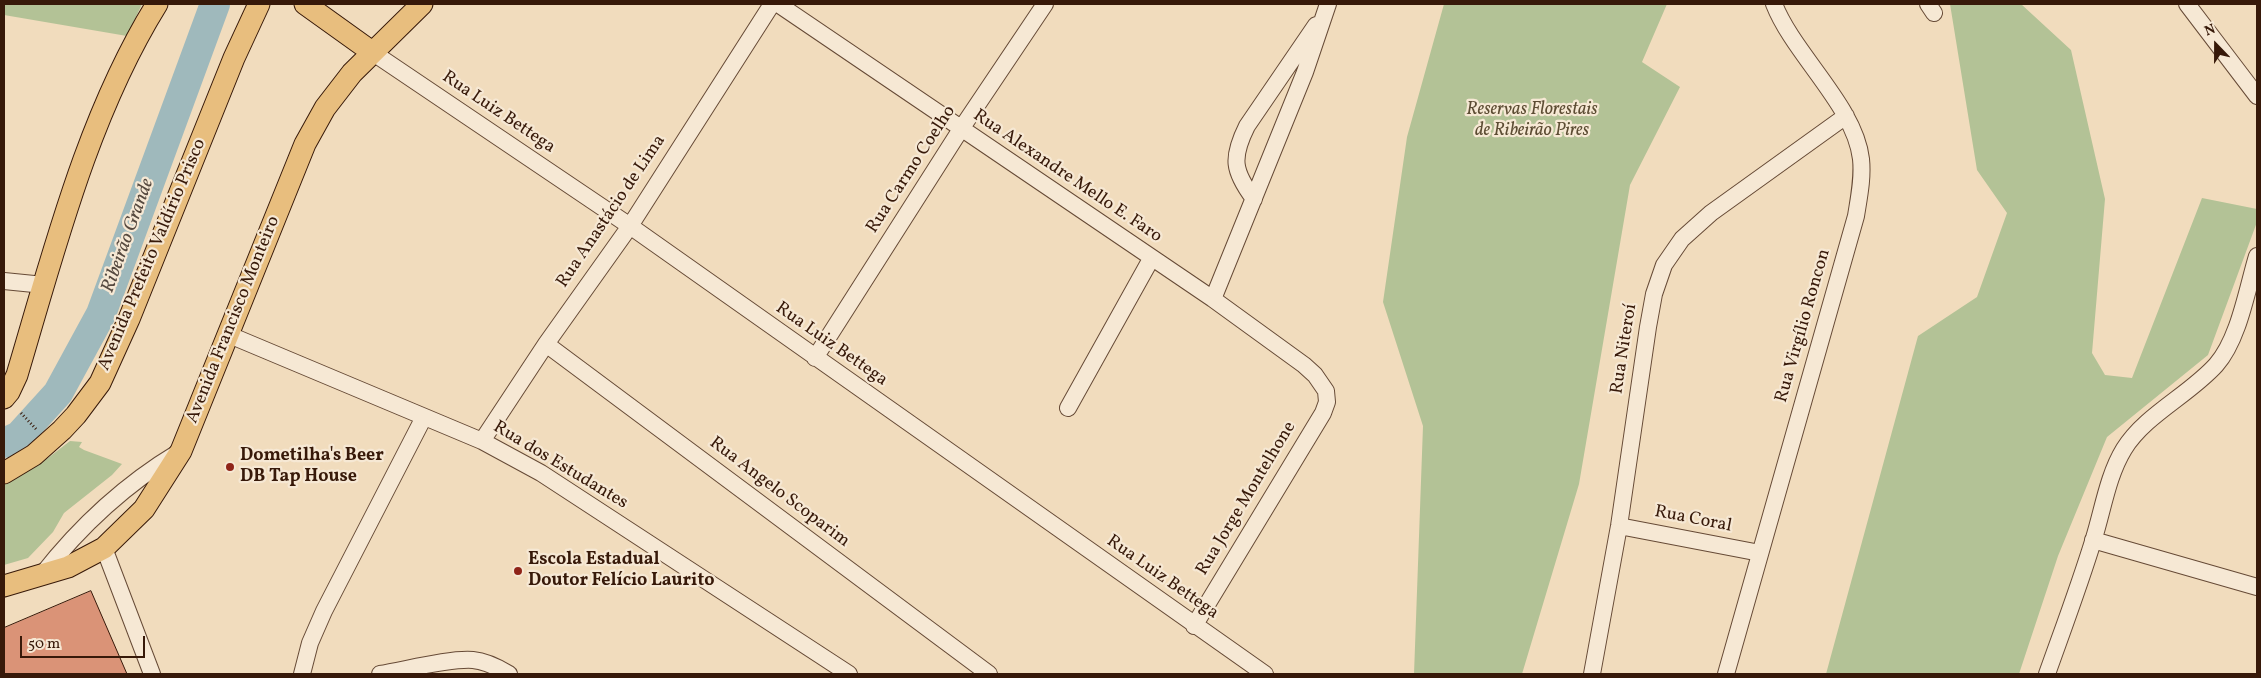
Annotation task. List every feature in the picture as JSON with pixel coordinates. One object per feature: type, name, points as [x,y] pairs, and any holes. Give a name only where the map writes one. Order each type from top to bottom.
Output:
[{"type":"main road","points":[[4,398],[17,375],[44,285],[93,138],[119,74],[157,4]]},
{"type":"main road","name":"Avenida Prefeito Valdírio Prisco","points":[[4,473],[34,455],[62,430],[100,383],[129,319],[234,58],[259,4]]},
{"type":"main road","points":[[305,4],[372,52]]},
{"type":"main road","name":"Avenida Francisco Monteiro","points":[[4,586],[68,567],[104,548],[144,509],[181,451],[305,144],[325,108],[352,73],[422,4]]},
{"type":"street","name":"Rua Anastácio de Lima","points":[[482,441],[546,344],[630,226],[772,4]]},
{"type":"street","name":"Rua Alexandre Mello E. Faro","points":[[778,4],[1151,259],[1213,299],[1304,365],[1315,375],[1326,391]]},
{"type":"street","name":"Rua Carmo Coelho","points":[[815,358],[961,129],[1045,4]]},
{"type":"street","name":"Rua Virgílio Roncon","points":[[1726,674],[1856,216],[1861,182],[1860,158],[1856,139],[1846,116],[1786,29],[1774,4]]},
{"type":"street","points":[[2187,4],[2257,96]]},
{"type":"street","points":[[1213,299],[1305,72],[1327,9]]},
{"type":"street","points":[[1254,200],[1241,182],[1236,170],[1236,154],[1239,141],[1263,102],[1327,9]]},
{"type":"street","name":"Rua Luiz Bettega","points":[[372,52],[630,226],[1194,626],[1265,674]]},
{"type":"street","name":"Rua Niteroí","points":[[1592,674],[1619,526],[1648,327],[1654,294],[1664,265],[1682,239],[1711,213],[1846,116]]},
{"type":"street","points":[[2047,674],[2094,540],[2117,462],[2125,447],[2139,430],[2204,377],[2225,353],[2232,337],[2257,256]]},
{"type":"street","points":[[1068,408],[1151,259]]},
{"type":"street","points":[[4,281],[44,285]]},
{"type":"street","name":"Rua dos Estudantes","points":[[227,334],[482,441],[541,473],[849,674]]},
{"type":"street","name":"Rua Angelo Scoparim","points":[[546,344],[989,674]]},
{"type":"street","name":"Rua Jorge Montelhone","points":[[1194,626],[1323,412],[1327,402],[1326,391]]},
{"type":"street","points":[[302,674],[310,643],[324,611],[424,417]]},
{"type":"street","points":[[41,576],[62,549],[100,509],[148,471],[181,451]]},
{"type":"street","name":"Rua Coral","points":[[1619,526],[1760,553]]},
{"type":"street","points":[[2094,540],[2257,587]]},
{"type":"street","points":[[104,548],[152,674]]},
{"type":"street","points":[[380,674],[414,671],[456,660],[473,660],[488,664],[509,674]]},
{"type":"path","points":[[21,413],[40,434]]},
{"type":"green space","points":[[4,4],[142,4],[127,36],[4,15]]},
{"type":"green space","name":"Reservas Florestais de Ribeirão Pires","points":[[1444,4],[1667,4],[1642,62],[1680,87],[1630,185],[1579,484],[1522,674],[1414,674],[1423,426],[1383,302],[1407,137]]},
{"type":"green space","points":[[1950,4],[2021,4],[2071,50],[2105,199],[2092,353],[2105,375],[2132,378],[2202,198],[2257,209],[2257,222],[2208,355],[2107,437],[2058,556],[2019,674],[1826,674],[1918,336],[1977,297],[2007,213],[1977,170]]},
{"type":"green space","points":[[70,441],[82,442],[79,447],[84,450],[122,464],[112,475],[64,513],[53,532],[28,558],[4,565],[4,480],[48,458]]},
{"type":"building","points":[[91,591],[127,674],[4,674],[4,628]]},
{"type":"waterway","name":"Ribeirão Grande","points":[[4,443],[19,436],[58,393],[101,314],[215,4]]},
{"type":"place","name":"Dometilha's Beer DB Tap House","points":[[230,467]]},
{"type":"place","name":"Escola Estadual Doutor Felício Laurito","points":[[518,571]]}]
